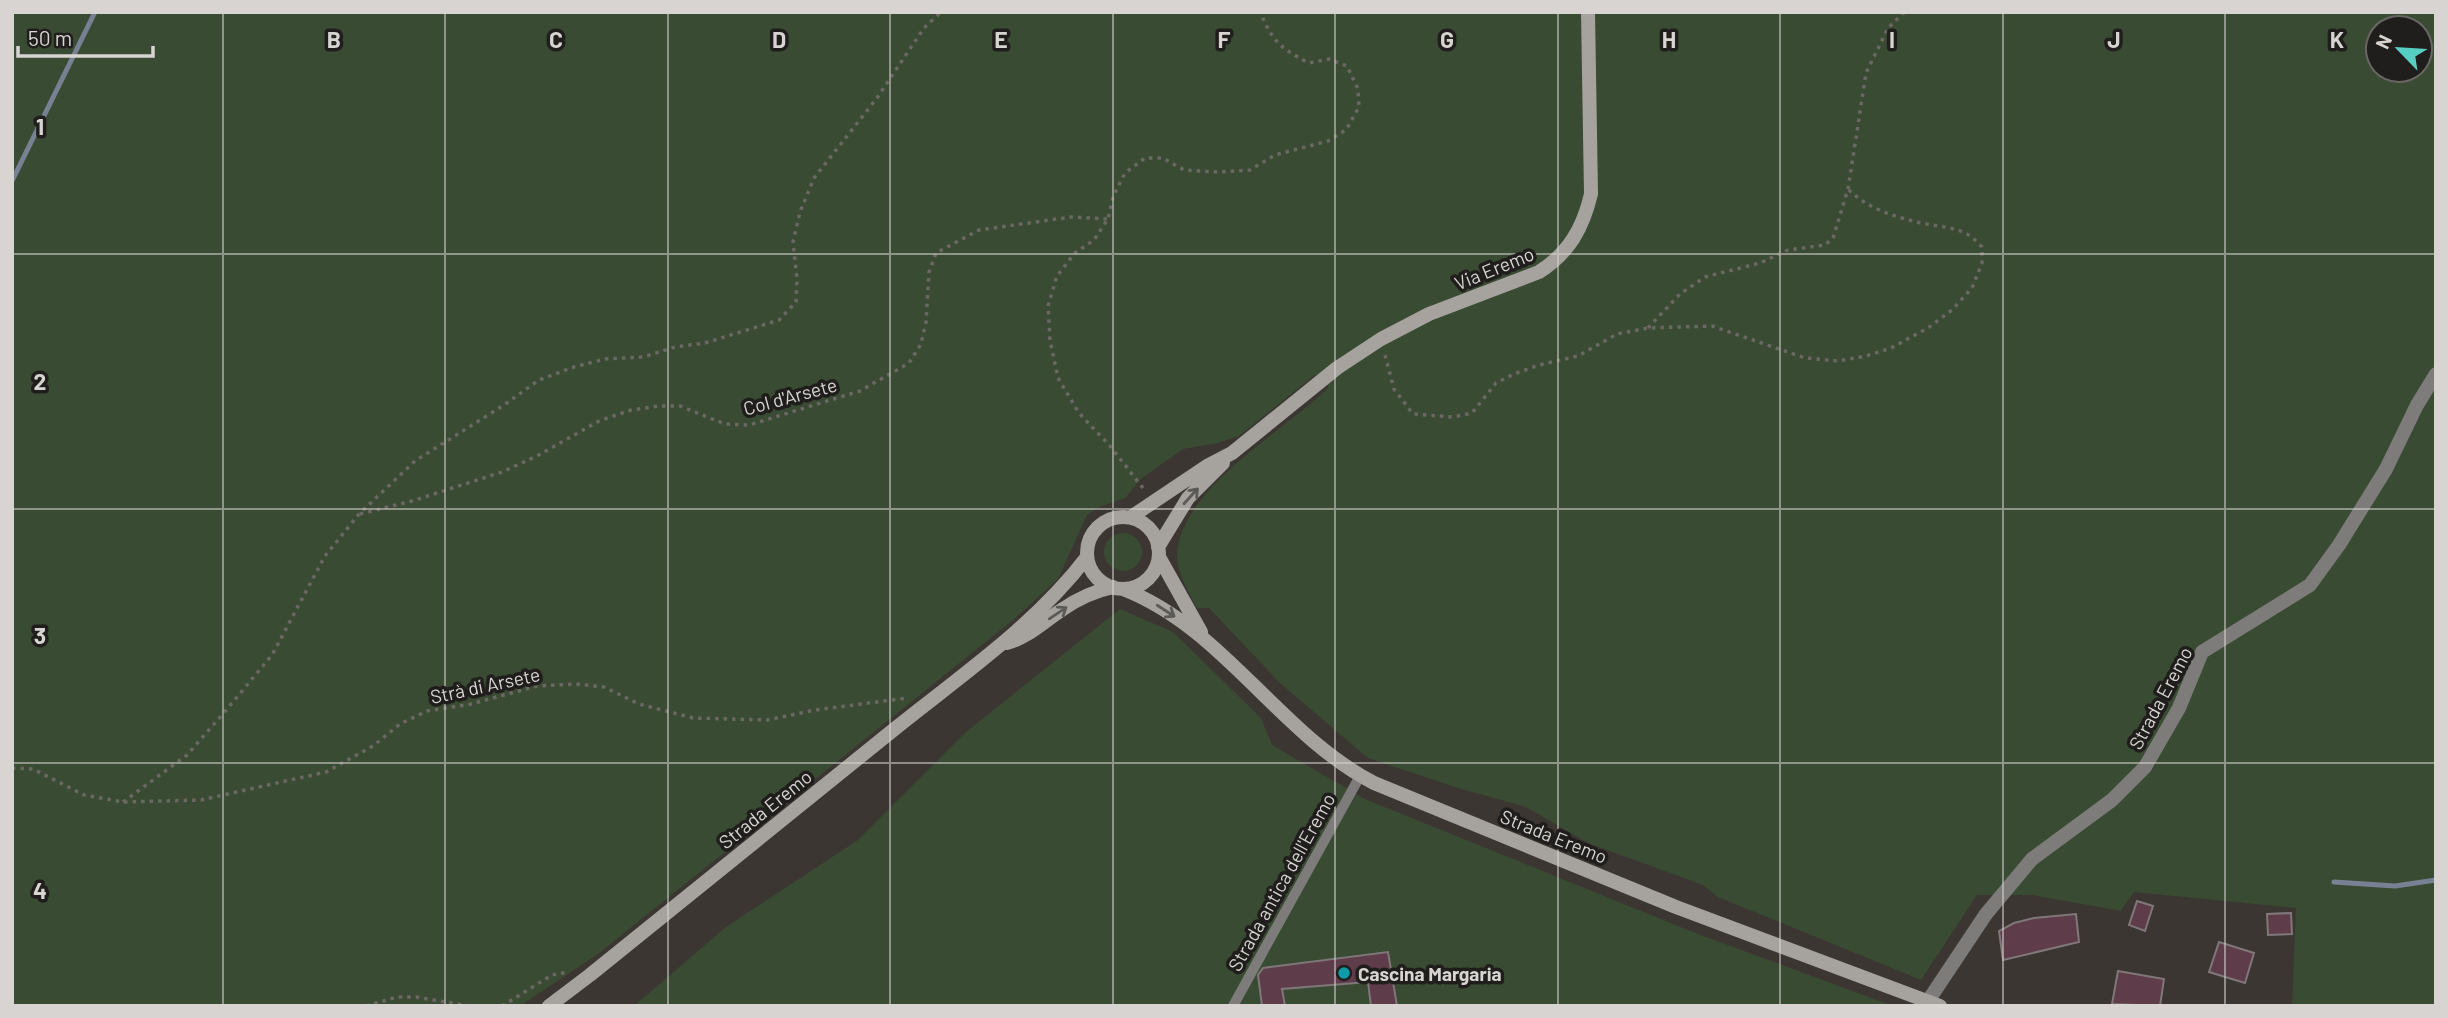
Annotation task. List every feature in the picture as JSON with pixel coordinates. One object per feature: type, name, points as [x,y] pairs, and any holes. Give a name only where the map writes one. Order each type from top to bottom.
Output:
[{"type":"main road","name":"Via Eremo","points":[[1158,552],[1188,498],[1232,453],[1337,368],[1381,339],[1429,314],[1539,272],[1556,262],[1572,243],[1586,216],[1591,194],[1588,12]]},
{"type":"main road","name":"Via Eremo","points":[[1132,517],[1207,466],[1232,453]]},
{"type":"main road","points":[[1120,516],[1132,517],[1151,530],[1158,552],[1151,575],[1133,587],[1118,588],[1096,577],[1087,557],[1091,534],[1099,525],[1120,516]]},
{"type":"main road","name":"Strada Eremo","points":[[1158,552],[1205,640]]},
{"type":"main road","name":"Strada Eremo","points":[[549,1006],[1005,643],[1054,595],[1087,557]]},
{"type":"main road","name":"Strada Eremo","points":[[1005,643],[1020,639],[1063,609],[1094,592],[1118,588],[1142,596],[1205,640],[1289,720],[1321,748],[1360,776],[1676,907],[1934,1003]]},
{"type":"street","name":"Strada Eremo","points":[[1934,1003],[1986,914],[2032,859],[2112,800],[2145,767],[2179,708],[2202,652],[2310,584],[2339,545],[2386,469],[2417,405],[2436,374]]},
{"type":"lane","name":"Strada antica dell'Eremo","points":[[1233,1006],[1360,776]]},
{"type":"path","points":[[123,802],[187,755],[272,655],[325,556],[359,514],[415,461],[539,380],[605,359],[643,357],[675,347],[705,343],[779,320],[796,302],[797,279],[793,242],[800,212],[814,178],[877,98],[924,28],[941,12]]},
{"type":"path","points":[[1143,488],[1110,446],[1079,413],[1058,378],[1050,340],[1048,306],[1057,276],[1075,253],[1094,240],[1108,219],[1113,197],[1125,173],[1145,158],[1163,158],[1184,170],[1250,170],[1275,155],[1328,141],[1346,130],[1359,107],[1358,89],[1347,66],[1329,59],[1309,63],[1287,51],[1270,35],[1260,12]]},
{"type":"path","points":[[1648,328],[1680,294],[1705,277],[1760,263],[1788,250],[1825,245],[1833,238],[1848,189],[1866,73],[1888,28],[1903,13],[1908,12]]},
{"type":"path","points":[[1381,339],[1394,389],[1413,414],[1453,417],[1472,412],[1496,383],[1514,373],[1578,356],[1617,334],[1648,328],[1712,326],[1805,358],[1838,361],[1891,348],[1928,328],[1952,310],[1972,288],[1982,264],[1982,247],[1968,234],[1947,226],[1917,222],[1879,210],[1858,200],[1848,189]]},
{"type":"path","name":"Col d'Arsete","points":[[359,514],[502,472],[537,456],[599,421],[631,410],[680,406],[725,424],[749,425],[860,390],[909,363],[921,344],[926,322],[929,272],[936,253],[979,230],[1071,217],[1108,219]]},
{"type":"path","name":"Strà di Arsete","points":[[12,768],[33,769],[84,795],[123,802],[201,800],[326,772],[373,746],[400,724],[427,711],[471,704],[537,686],[576,684],[604,687],[639,704],[693,718],[755,720],[940,693]]},
{"type":"path","points":[[502,1006],[552,975],[575,970],[590,975]]},
{"type":"path","points":[[366,1006],[397,997],[416,997],[469,1006]]},
{"type":"green space","points":[[12,12],[2436,12],[2436,1006],[2292,1006],[2296,908],[2134,892],[2121,911],[2033,895],[1977,895],[1921,980],[1718,897],[1703,885],[1588,843],[1526,807],[1368,758],[1281,684],[1209,608],[1197,608],[1177,560],[1183,528],[1197,505],[1216,483],[1329,387],[1315,375],[1239,436],[1183,449],[1142,478],[1125,498],[1097,508],[1087,515],[1058,579],[1013,620],[598,954],[520,1006],[12,1006]]},
{"type":"green space","points":[[1123,533],[1137,538],[1142,552],[1137,566],[1123,571],[1109,566],[1104,552],[1109,538]]},
{"type":"green space","points":[[1120,609],[1173,632],[1261,718],[1272,745],[1365,799],[1698,934],[1893,1006],[634,1006],[726,927],[858,840],[966,732]]},
{"type":"building","points":[[2137,901],[2153,906],[2145,931],[2129,925]]},
{"type":"building","points":[[2291,913],[2292,934],[2268,935],[2267,914]]},
{"type":"building","points":[[2076,914],[2079,942],[2003,960],[1999,931],[2014,923],[2034,918]]},
{"type":"building","points":[[2219,942],[2254,953],[2245,983],[2209,972]]},
{"type":"building","name":"Cascina Margaria","points":[[1388,952],[1397,1006],[1371,1006],[1368,982],[1282,989],[1285,1006],[1262,1006],[1258,975],[1263,968]]},
{"type":"building","points":[[2118,971],[2164,979],[2160,1006],[2112,1004]]},
{"type":"waterway","points":[[12,181],[95,12]]},
{"type":"waterway","points":[[2334,882],[2395,886],[2436,880]]},
{"type":"place","name":"Cascina Margaria","points":[[1344,973]]}]
